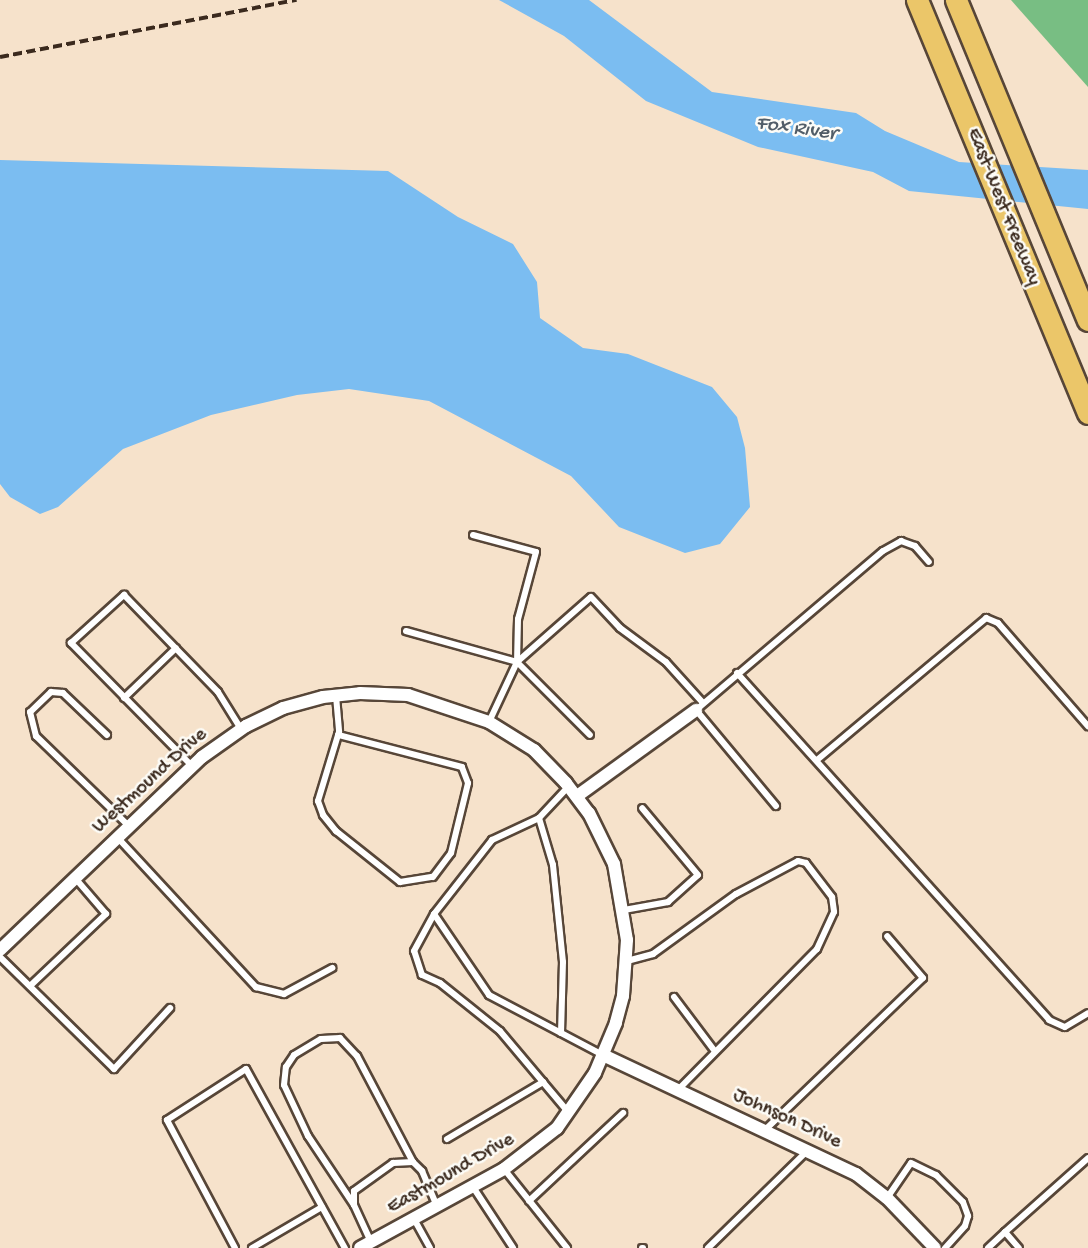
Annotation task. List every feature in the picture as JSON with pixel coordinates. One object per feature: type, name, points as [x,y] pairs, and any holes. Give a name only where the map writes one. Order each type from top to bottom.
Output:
[{"type":"highway","name":"East-West Freeway","points":[[917,0],[1088,413]]},
{"type":"highway","name":"East-West Freeway","points":[[956,0],[1088,320]]},
{"type":"street","name":"Westmound Drive","points":[[0,950],[192,766],[240,729],[283,708],[335,695],[408,695],[489,722],[534,750],[573,791]]},
{"type":"street","points":[[573,791],[700,706]]},
{"type":"street","name":"Eastmound Drive","points":[[365,1245],[504,1169],[533,1148],[569,1114],[603,1056],[623,996],[627,961],[624,910],[608,849],[573,791]]},
{"type":"street","name":"Johnson Drive","points":[[603,1056],[808,1149],[856,1174],[887,1198],[935,1248]]},
{"type":"lane","points":[[473,535],[536,552],[518,619],[518,662]]},
{"type":"lane","points":[[700,706],[883,551],[901,541],[915,546],[929,562]]},
{"type":"lane","points":[[192,766],[71,643],[124,595],[218,692],[240,729]]},
{"type":"lane","points":[[489,722],[518,662],[591,597],[620,628],[666,662],[776,806]]},
{"type":"lane","points":[[817,760],[986,618],[998,623],[1088,726]]},
{"type":"lane","points":[[406,631],[518,662],[590,735]]},
{"type":"lane","points":[[124,698],[176,648]]},
{"type":"lane","points":[[737,673],[1049,1020],[1065,1027],[1088,1013]]},
{"type":"lane","points":[[107,735],[63,693],[51,692],[30,712],[36,736],[128,825]]},
{"type":"lane","points":[[335,695],[338,735],[318,801],[323,815],[336,831],[400,882],[433,877],[451,853],[468,783],[462,767],[338,735]]},
{"type":"lane","points":[[569,1114],[500,1031],[440,983],[422,975],[414,951],[434,914],[492,840],[539,818],[573,791]]},
{"type":"lane","points":[[624,910],[668,902],[698,875],[642,808]]},
{"type":"lane","points":[[539,818],[553,865],[561,940],[561,1033]]},
{"type":"lane","points":[[116,837],[256,987],[284,994],[332,968]]},
{"type":"lane","points":[[627,961],[653,954],[736,894],[798,861],[806,863],[832,897],[834,912],[817,949],[785,985],[714,1050],[678,1090]]},
{"type":"lane","points":[[30,986],[106,914],[75,878]]},
{"type":"lane","points":[[434,914],[489,995],[603,1056]]},
{"type":"lane","points":[[765,1130],[923,978],[887,936]]},
{"type":"lane","points":[[0,957],[114,1069],[170,1008]]},
{"type":"lane","points":[[674,997],[714,1050]]},
{"type":"lane","points":[[354,1204],[308,1136],[284,1085],[286,1067],[294,1055],[321,1039],[340,1038],[357,1056],[414,1162],[422,1171],[437,1206]]},
{"type":"lane","points":[[235,1248],[167,1120],[246,1069],[345,1248]]},
{"type":"lane","points":[[447,1139],[543,1082]]},
{"type":"lane","points":[[529,1201],[623,1113]]},
{"type":"lane","points":[[708,1248],[808,1149]]},
{"type":"lane","points":[[988,1248],[1088,1158]]},
{"type":"lane","points":[[365,1245],[354,1204],[354,1191],[393,1163],[414,1162]]},
{"type":"lane","points":[[887,1198],[911,1162],[936,1175],[963,1202],[968,1216],[965,1226],[945,1248]]},
{"type":"lane","points":[[504,1169],[567,1248]]},
{"type":"lane","points":[[472,1187],[513,1248]]},
{"type":"lane","points":[[252,1248],[322,1207]]},
{"type":"lane","points":[[414,1219],[430,1248]]},
{"type":"lane","points":[[1005,1232],[1019,1248]]},
{"type":"green space","points":[[1011,0],[1088,0],[1088,87]]},
{"type":"water","name":"Fox River","points":[[499,0],[589,0],[712,92],[856,113],[885,131],[959,162],[1088,170],[1088,209],[909,191],[873,172],[758,147],[646,101],[564,36]]},
{"type":"water","points":[[0,160],[388,171],[458,217],[513,244],[537,282],[540,318],[583,348],[628,354],[712,387],[737,417],[745,448],[750,507],[720,544],[685,553],[619,527],[571,476],[429,401],[349,389],[297,395],[211,415],[123,449],[58,507],[40,514],[10,497],[0,484]]},
{"type":"railway","points":[[0,57],[297,0]]}]
